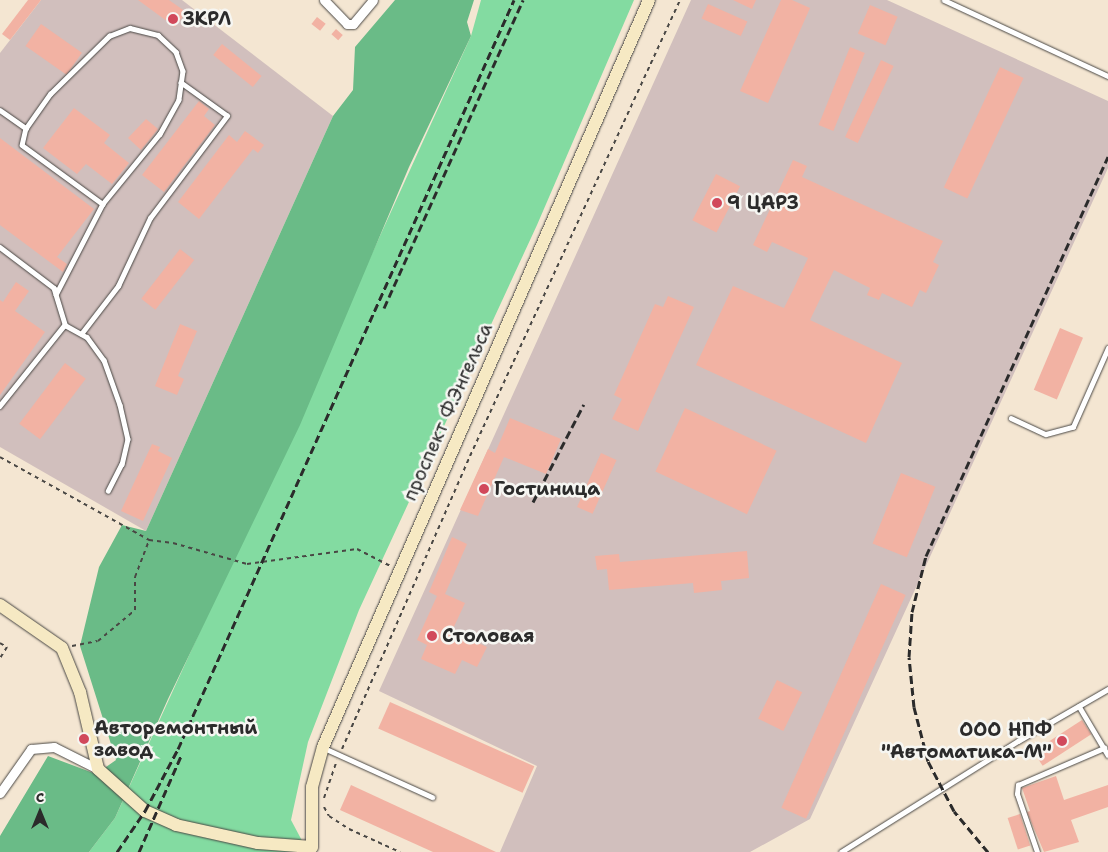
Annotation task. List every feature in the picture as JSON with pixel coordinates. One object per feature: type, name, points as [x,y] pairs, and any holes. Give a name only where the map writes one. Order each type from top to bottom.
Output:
[{"type":"street","points":[[324,0],[341,20],[354,24],[373,0]]},
{"type":"street","name":"проспект Ф.Энгельса","points":[[316,850],[312,787],[322,747],[649,0]]},
{"type":"street","points":[[0,605],[62,648],[80,692],[98,769]]},
{"type":"street","points":[[0,793],[31,748],[54,747],[98,769],[145,811],[176,825],[258,843],[316,850]]},
{"type":"lane","points":[[944,0],[1108,76]]},
{"type":"lane","points":[[56,296],[102,204],[160,134],[179,100],[183,71],[176,52],[158,35],[130,28],[109,36],[50,94],[26,128],[22,145],[102,204]]},
{"type":"lane","points":[[81,334],[118,286],[150,218],[227,116],[181,83]]},
{"type":"lane","points":[[0,110],[26,128]]},
{"type":"lane","points":[[0,247],[54,288],[65,326],[87,337],[104,360],[120,405],[128,439],[122,464],[108,491]]},
{"type":"lane","points":[[0,406],[65,326]]},
{"type":"lane","points":[[1011,418],[1046,434],[1073,427],[1108,348]]},
{"type":"lane","points":[[841,852],[1108,689]]},
{"type":"lane","points":[[1079,706],[1108,756]]},
{"type":"lane","points":[[322,747],[432,797]]},
{"type":"lane","points":[[1037,852],[1017,794],[1018,785],[1104,748]]},
{"type":"path","points":[[400,852],[328,816],[322,804],[340,755],[418,580],[470,456],[680,0]]},
{"type":"path","points":[[0,457],[149,540],[174,543],[248,564],[357,549],[418,580]]},
{"type":"path","points":[[62,648],[98,641],[135,610],[135,577],[149,540]]},
{"type":"path","points":[[0,643],[7,648],[0,658]]},
{"type":"shaded area","points":[[41,0],[182,0],[333,116],[146,531],[0,447],[0,53]]},
{"type":"shaded area","points":[[691,0],[887,0],[1108,101],[1108,168],[810,819],[750,852],[500,852],[537,766],[379,691]]},
{"type":"green space","points":[[395,0],[474,0],[467,22],[471,36],[409,167],[300,425],[168,699],[115,818],[89,852],[0,852],[0,836],[48,756],[96,774],[116,760],[80,646],[99,567],[122,525],[146,531],[333,116],[353,90],[355,47]]},
{"type":"green space","points":[[481,0],[634,0],[537,225],[359,610],[308,742],[291,820],[308,852],[89,852],[115,818],[471,36]]},
{"type":"building","points":[[28,0],[41,0],[10,40],[2,34]]},
{"type":"building","name":"ЗКРЛ","points":[[138,0],[169,0],[186,12],[175,27]]},
{"type":"building","points":[[733,0],[756,0],[752,9]]},
{"type":"building","points":[[781,0],[792,0],[810,8],[768,103],[740,91]]},
{"type":"building","points":[[708,4],[747,21],[741,36],[701,19]]},
{"type":"building","points":[[870,5],[898,17],[886,45],[858,34]]},
{"type":"building","points":[[317,17],[326,24],[320,31],[311,24]]},
{"type":"building","points":[[41,24],[82,53],[66,75],[26,46]]},
{"type":"building","points":[[336,29],[343,35],[338,40],[331,34]]},
{"type":"building","points":[[222,44],[262,76],[253,87],[213,55]]},
{"type":"building","points":[[850,47],[865,53],[833,131],[819,125]]},
{"type":"building","points":[[881,60],[894,66],[858,143],[845,137]]},
{"type":"building","points":[[1000,67],[1024,78],[967,199],[944,188]]},
{"type":"building","points":[[199,101],[209,109],[204,116],[215,125],[164,192],[142,175]]},
{"type":"building","points":[[74,108],[110,135],[104,143],[129,163],[112,184],[86,164],[77,174],[43,148]]},
{"type":"building","points":[[146,119],[158,129],[141,150],[128,138]]},
{"type":"building","points":[[245,131],[264,145],[258,153],[253,149],[199,219],[178,202],[229,135],[237,142]]},
{"type":"building","points":[[0,138],[94,209],[57,257],[67,264],[63,272],[0,225]]},
{"type":"building","points":[[793,160],[807,166],[802,177],[943,241],[933,262],[939,265],[926,293],[920,290],[912,307],[882,293],[879,300],[867,295],[870,288],[834,270],[810,320],[902,363],[866,443],[696,365],[733,286],[784,308],[794,288],[808,258],[772,242],[767,252],[753,245]]},
{"type":"building","name":"9 ЦАРЗ","points":[[716,174],[740,186],[716,233],[692,220]]},
{"type":"building","points":[[180,249],[194,260],[155,310],[141,299]]},
{"type":"building","points":[[16,282],[29,291],[15,311],[45,332],[0,395],[0,300],[3,302]]},
{"type":"building","points":[[668,296],[694,307],[638,431],[612,419],[622,399],[614,395],[655,304],[663,307]]},
{"type":"building","points":[[180,324],[197,331],[178,376],[184,379],[177,395],[155,386]]},
{"type":"building","points":[[1060,328],[1083,338],[1057,399],[1034,390]]},
{"type":"building","points":[[65,363],[86,379],[40,439],[19,424]]},
{"type":"building","points":[[685,408],[777,451],[747,514],[655,471]]},
{"type":"building","points":[[510,418],[561,439],[546,474],[504,457],[478,516],[460,510],[488,449],[495,453]]},
{"type":"building","points":[[152,444],[160,447],[158,451],[172,458],[143,521],[121,511]]},
{"type":"building","points":[[601,453],[617,460],[593,514],[577,507]]},
{"type":"building","points":[[901,473],[935,487],[907,557],[873,543]]},
{"type":"building","points":[[452,537],[467,544],[445,594],[465,603],[452,631],[487,647],[477,667],[462,660],[455,674],[421,659],[427,645],[417,640],[437,596],[429,592]]},
{"type":"building","points":[[747,551],[749,578],[721,581],[722,590],[694,593],[693,583],[609,590],[607,569],[597,570],[595,556],[619,554],[620,562]]},
{"type":"building","points":[[881,584],[906,595],[806,819],[781,808]]},
{"type":"building","points":[[777,680],[802,692],[783,731],[758,719]]},
{"type":"building","points":[[390,702],[534,766],[523,793],[378,728]]},
{"type":"building","name":"ООО НПФ \"Автоматика-М\"","points":[[1082,720],[1091,734],[1043,766],[1033,752]]},
{"type":"building","points":[[1056,776],[1064,800],[1108,785],[1108,807],[1071,820],[1079,842],[1044,852],[1027,812],[1030,811],[1022,788]]},
{"type":"building","points":[[351,785],[496,852],[433,852],[340,810]]},
{"type":"building","points":[[1020,814],[1030,845],[1018,849],[1008,818]]},
{"type":"railway","points":[[117,852],[145,811],[178,749],[514,0]]},
{"type":"railway","points":[[384,308],[523,0]]},
{"type":"railway","points":[[988,852],[954,811],[928,761],[914,707],[909,657],[912,612],[926,556],[1108,157]]},
{"type":"railway","points":[[533,502],[584,404]]},
{"type":"railway","points":[[139,852],[181,756]]},
{"type":"place","name":"ЗКРЛ","points":[[173,19]]},
{"type":"place","name":"9 ЦАРЗ","points":[[717,203]]},
{"type":"place","name":"Гостиница","points":[[484,489]]},
{"type":"place","name":"Столовая","points":[[432,636]]},
{"type":"place","name":"Авторемонтный завод","points":[[84,739]]},
{"type":"place","name":"ООО НПФ \"Автоматика-М\"","points":[[1062,741]]}]
